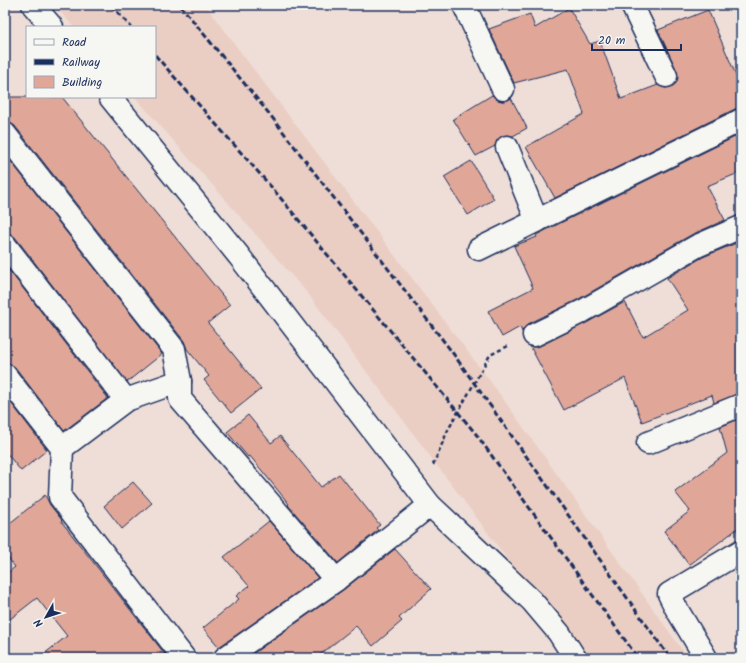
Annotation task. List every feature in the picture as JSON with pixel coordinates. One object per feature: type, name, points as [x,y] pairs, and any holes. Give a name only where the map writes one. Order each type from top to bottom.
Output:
[{"type":"street","points":[[33,5],[51,26]]},
{"type":"street","points":[[464,5],[503,89]]},
{"type":"street","points":[[632,5],[666,76]]},
{"type":"street","points":[[111,98],[239,256],[426,499],[532,601],[559,633],[575,658]]},
{"type":"street","points":[[479,249],[741,120]]},
{"type":"street","points":[[5,134],[174,349],[180,381],[180,399],[336,580]]},
{"type":"street","points":[[507,146],[537,221]]},
{"type":"street","points":[[534,335],[582,311],[697,246],[741,227]]},
{"type":"street","points":[[5,245],[126,400]]},
{"type":"street","points":[[5,375],[62,448],[60,497],[184,658]]},
{"type":"street","points":[[62,448],[126,400],[180,381]]},
{"type":"street","points":[[648,443],[741,406]]},
{"type":"street","points":[[225,658],[336,580],[426,499]]},
{"type":"street","points":[[706,658],[669,594],[741,551]]},
{"type":"path","points":[[426,499],[448,430],[490,355],[534,335]]},
{"type":"shaded area","points":[[54,5],[205,5],[496,389],[688,658],[582,658],[308,294],[136,98],[156,98],[156,26],[73,26]]},
{"type":"building","points":[[569,8],[590,44],[600,41],[621,99],[658,85],[665,88],[671,87],[676,83],[678,77],[677,71],[658,30],[708,10],[741,87],[741,108],[735,109],[555,198],[526,147],[584,114],[568,69],[514,83],[489,29],[530,14],[535,28]]},
{"type":"building","points":[[492,95],[496,99],[502,101],[511,98],[527,128],[513,136],[502,136],[497,140],[495,146],[476,156],[453,119]]},
{"type":"building","points":[[5,97],[63,98],[230,305],[208,323],[261,389],[231,413],[204,380],[209,376],[187,349],[184,341],[15,126],[5,122]]},
{"type":"building","points":[[741,134],[741,172],[707,186],[725,220],[691,235],[577,300],[528,324],[522,332],[520,327],[502,337],[488,311],[533,288],[514,246],[537,237],[536,235]]},
{"type":"building","points":[[5,154],[162,354],[127,382],[15,237],[5,233]]},
{"type":"building","points":[[471,161],[494,199],[468,215],[444,177]]},
{"type":"building","points":[[741,241],[741,393],[714,403],[712,395],[642,422],[625,378],[564,410],[530,346],[540,346],[625,302],[643,337],[688,310],[667,278],[703,257]]},
{"type":"building","points":[[5,265],[108,398],[64,431],[15,367],[5,363]]},
{"type":"building","points":[[5,395],[47,450],[21,471],[5,451]]},
{"type":"building","points":[[248,415],[271,443],[280,436],[321,487],[339,474],[380,525],[376,528],[378,530],[338,563],[288,505],[289,504],[250,456],[248,457],[227,432]]},
{"type":"building","points":[[741,418],[741,526],[689,565],[664,531],[690,511],[675,492],[727,453],[720,427]]},
{"type":"building","points":[[133,482],[152,503],[122,529],[104,506]]},
{"type":"building","points":[[45,495],[50,505],[62,520],[61,521],[168,658],[39,658],[67,636],[37,598],[5,623],[5,575],[15,567],[5,554],[5,527]]},
{"type":"building","points":[[269,521],[318,578],[219,647],[203,628],[239,599],[236,596],[249,586],[224,557]]},
{"type":"building","points":[[395,549],[431,589],[399,618],[402,621],[373,646],[356,626],[316,658],[248,657],[343,590]]},
{"type":"railway","points":[[111,5],[130,26]]},
{"type":"railway","points":[[180,5],[271,116],[452,352],[670,658]]},
{"type":"railway","points":[[156,56],[273,189],[476,434],[638,658]]}]
